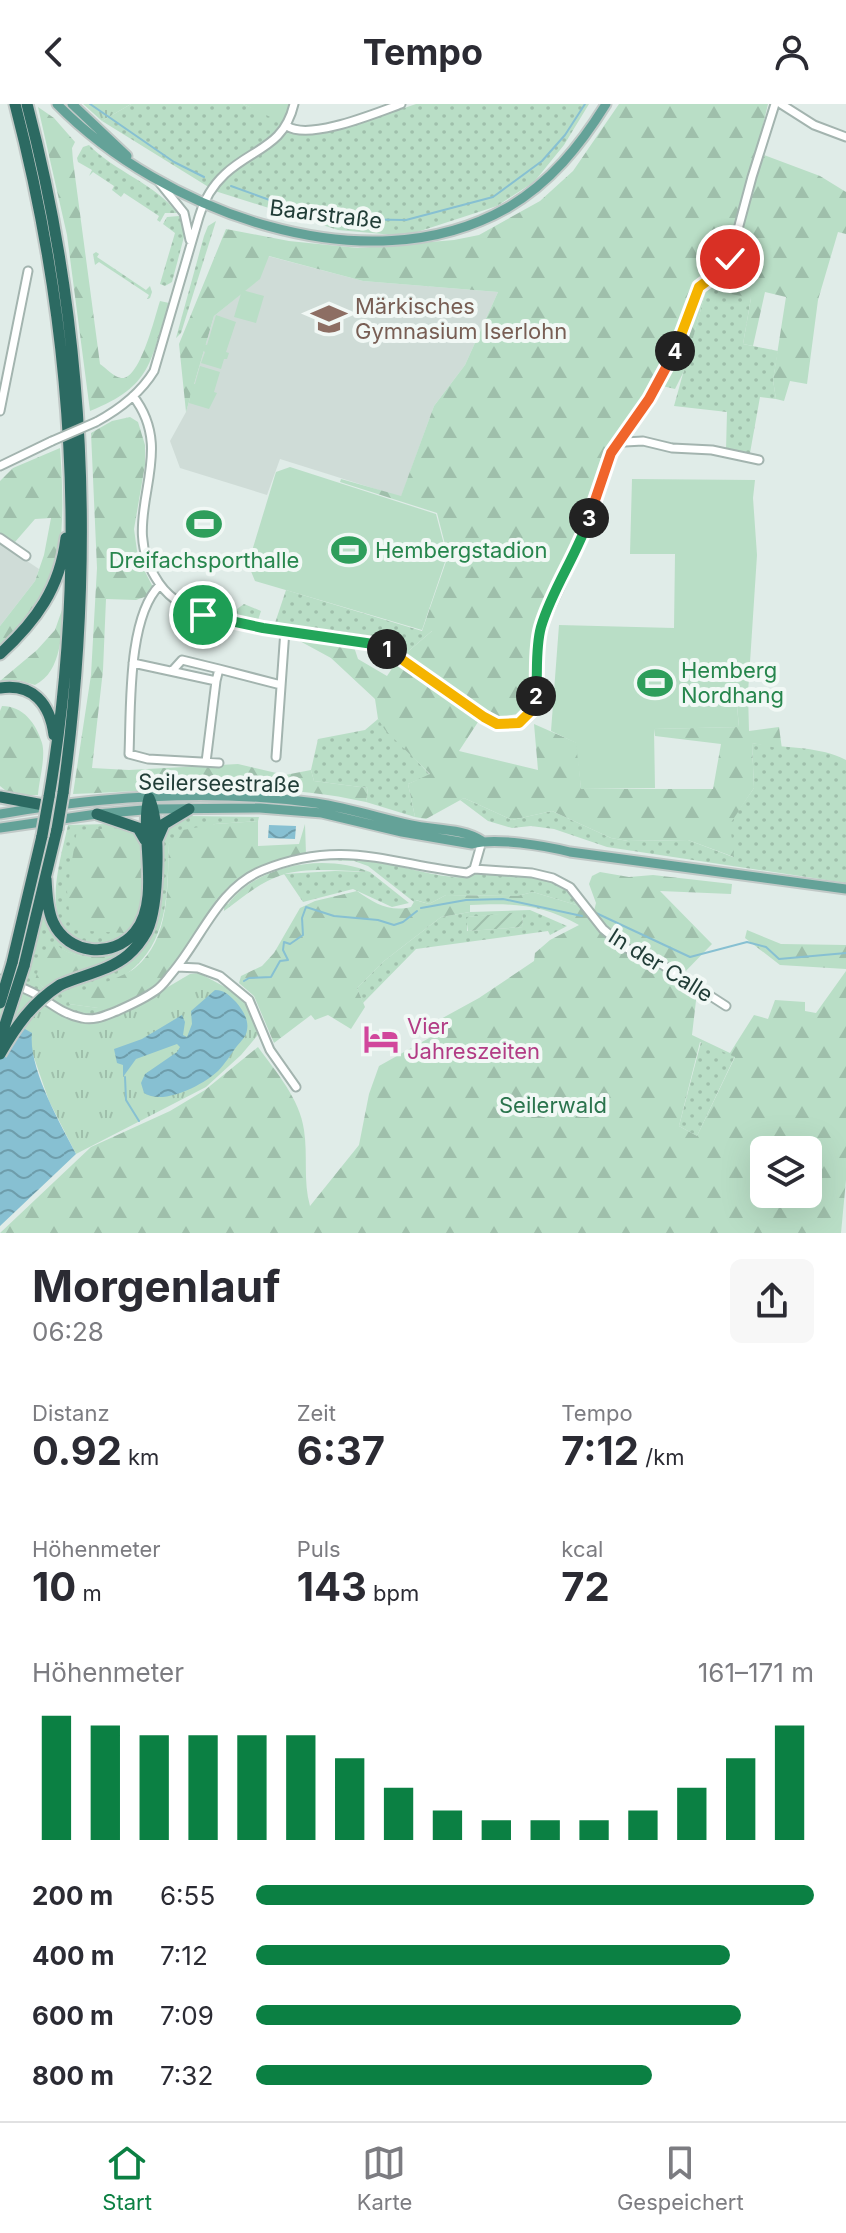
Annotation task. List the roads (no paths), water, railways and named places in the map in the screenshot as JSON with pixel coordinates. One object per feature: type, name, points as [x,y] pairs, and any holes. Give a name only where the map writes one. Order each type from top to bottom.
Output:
[{"type":"highway","points":[[0,1040],[18,964],[57,754],[69,618],[72,508],[69,437],[54,287],[22,108]]},
{"type":"highway","points":[[0,1003],[18,964],[46,879],[57,829],[77,671],[81,578],[82,465],[67,299],[57,236],[22,108]]},
{"type":"highway","points":[[0,654],[38,615],[56,581],[67,524],[69,437]]},
{"type":"highway","points":[[0,688],[19,687],[39,698],[49,713],[57,754]]},
{"type":"highway","points":[[0,797],[49,801]]},
{"type":"highway","points":[[0,1054],[24,1016],[38,1001],[60,985],[116,963],[138,944],[147,931],[155,902],[150,805]]},
{"type":"highway","points":[[46,879],[49,914],[61,936],[85,949],[109,950],[128,939],[140,926],[152,848],[164,824],[189,809]]},
{"type":"highway","points":[[97,814],[138,828],[152,848]]},
{"type":"main road","name":"Baarstraße","points":[[57,104],[103,146],[203,204],[275,228],[338,238],[403,240],[458,229],[497,213],[535,189],[569,157],[606,104]]},
{"type":"main road","name":"Baarstraße","points":[[72,104],[145,172]]},
{"type":"main road","name":"Seilerseestraße","points":[[0,828],[150,805],[272,799],[321,804],[429,829],[473,835],[482,841]]},
{"type":"main road","name":"Seilerseestraße","points":[[0,814],[49,801],[189,809],[307,811],[472,844],[482,841],[543,846],[846,889]]},
{"type":"street","points":[[1,464],[96,422],[146,384],[154,371],[203,204],[227,171],[273,142],[287,126],[294,104]]},
{"type":"street","points":[[287,126],[303,131],[365,117],[401,104]]},
{"type":"street","points":[[131,398],[146,418],[153,459],[142,507],[141,532],[145,555],[160,585],[185,607],[203,615],[263,628],[380,645],[484,717],[497,724],[519,723],[526,718],[535,702],[539,639],[545,618],[578,548],[605,467],[619,439],[664,375],[699,287],[722,270],[730,259],[752,177],[778,104],[814,125],[846,137]]},
{"type":"street","points":[[156,178],[184,213],[190,247]]},
{"type":"street","points":[[0,411],[28,271]]},
{"type":"street","points":[[619,439],[672,448],[712,450],[759,460]]},
{"type":"street","points":[[0,538],[26,556]]},
{"type":"street","points":[[160,585],[149,598],[133,663],[129,754],[148,759],[219,763]]},
{"type":"street","points":[[276,757],[285,630]]},
{"type":"street","points":[[172,671],[182,660],[281,685]]},
{"type":"street","points":[[133,663],[216,681]]},
{"type":"street","points":[[206,762],[219,669]]},
{"type":"street","points":[[474,869],[482,841]]},
{"type":"street","name":"In der Calle","points":[[0,979],[37,995],[61,1011],[89,1019],[104,1016],[157,991],[235,886],[262,870],[306,857],[341,853],[386,857],[467,873],[474,869],[532,873],[553,878],[570,887],[603,929],[626,948],[658,962],[726,1006]]},
{"type":"street","points":[[177,967],[196,968],[220,976],[249,1000],[270,1050],[296,1087]]},
{"type":"water","points":[[269,825],[296,826],[295,839],[268,838]]},
{"type":"water","points":[[215,990],[224,992],[236,1002],[245,1015],[247,1026],[244,1037],[218,1071],[193,1088],[172,1095],[161,1097],[144,1093],[141,1083],[145,1074],[177,1052],[180,1047],[177,1044],[136,1059],[123,1077],[123,1065],[117,1063],[114,1049],[142,1039],[182,1015],[185,1022],[183,1035],[187,1037],[192,1024],[191,1011]]},
{"type":"water","points":[[11,1021],[32,1033],[32,1047],[40,1078],[76,1154],[0,1226],[0,1023]]},
{"type":"waterway","points":[[90,104],[174,162],[204,177]]},
{"type":"waterway","points":[[231,186],[289,207],[342,219],[406,220],[493,197],[542,161],[565,135],[585,104]]},
{"type":"waterway","points":[[421,908],[466,900],[503,899],[582,916]]},
{"type":"waterway","points":[[244,981],[271,977],[280,961],[288,960],[283,950],[284,942],[290,944],[303,935],[302,918],[306,907],[334,916],[378,920],[394,925],[417,911]]},
{"type":"waterway","points":[[596,913],[690,957],[747,942],[766,947],[779,959],[846,953]]},
{"type":"waterway","points":[[125,1077],[126,1100],[139,1121]]},
{"type":"place","name":"Märkisches Gymnasium Iserlohn","points":[[329,319]]},
{"type":"place","name":"Dreifachsporthalle","points":[[204,524]]},
{"type":"place","name":"Hembergstadion","points":[[349,550]]},
{"type":"place","name":"Hemberg Nordhang","points":[[655,683]]},
{"type":"place","name":"Vier Jahreszeiten","points":[[381,1039]]},
{"type":"park label","name":"Seilerwald","points":[[553,1105]]}]
